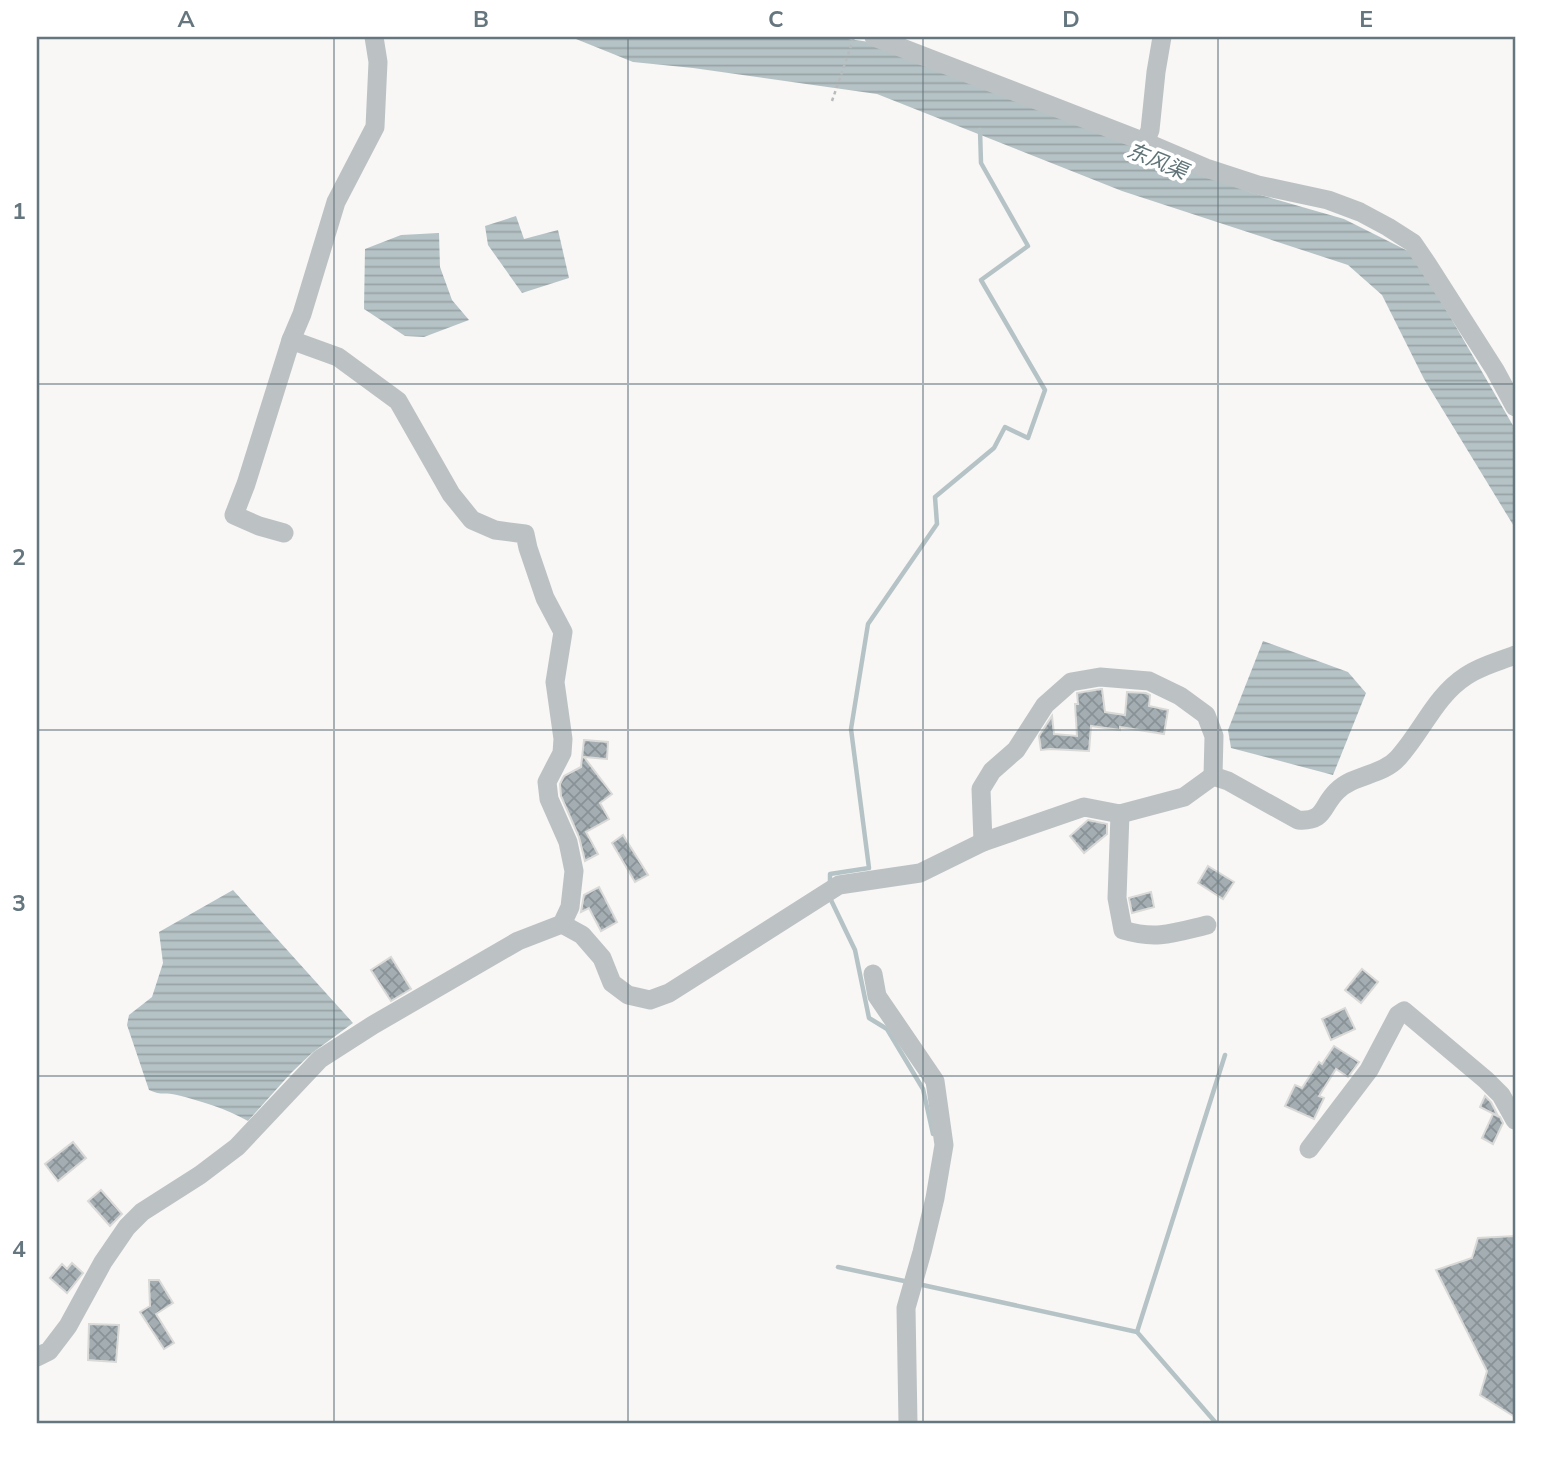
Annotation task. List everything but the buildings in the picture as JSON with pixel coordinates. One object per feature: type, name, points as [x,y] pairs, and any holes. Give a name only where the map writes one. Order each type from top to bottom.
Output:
[{"type":"street","points":[[284,533],[234,515],[337,202],[375,127],[378,62],[374,37]]},
{"type":"street","points":[[874,37],[1206,168],[1258,185],[1328,200],[1360,212],[1388,227],[1413,243],[1495,370],[1515,407]]},
{"type":"street","points":[[1145,142],[1150,130],[1162,37]]},
{"type":"street","points":[[37,1357],[49,1351],[68,1326],[103,1262],[127,1227],[142,1212],[200,1175],[237,1147],[320,1059],[518,941],[562,924],[570,907],[574,870],[568,842],[549,799],[547,782],[562,753],[563,739],[555,682],[563,632],[545,598],[524,534],[495,530],[472,520],[451,494],[398,401],[338,357],[291,340]]},
{"type":"street","points":[[1213,776],[1228,781],[1298,820],[1308,821],[1320,815],[1338,790],[1384,770],[1398,759],[1444,695],[1467,675],[1515,655]]},
{"type":"street","points":[[983,842],[981,789],[992,771],[1016,750],[1045,705],[1071,682],[1100,677],[1149,681],[1180,696],[1206,715],[1214,736],[1213,776]]},
{"type":"street","points":[[562,924],[582,935],[602,958],[612,983],[628,995],[650,1000],[669,993],[839,885],[920,873],[983,842],[1084,807],[1120,814],[1184,797],[1213,776]]},
{"type":"street","points":[[1120,814],[1117,898],[1123,930],[1142,936],[1167,935],[1207,925]]},
{"type":"street","points":[[873,974],[877,996],[935,1081],[944,1145],[935,1198],[906,1308],[908,1423]]},
{"type":"street","points":[[1309,1149],[1369,1070],[1398,1015],[1404,1011],[1486,1080],[1501,1095],[1515,1120]]},
{"type":"path","points":[[832,101],[854,37]]},
{"type":"water","name":"东风渠","points":[[571,37],[834,37],[877,43],[1250,192],[1344,219],[1414,254],[1515,429],[1515,528],[1424,379],[1382,295],[1348,265],[1122,191],[877,94],[633,62]]},
{"type":"water","points":[[516,216],[524,239],[558,230],[569,278],[522,293],[488,245],[485,226]]},
{"type":"water","points":[[439,233],[440,267],[452,300],[469,320],[424,337],[405,336],[364,309],[365,249],[401,235]]},
{"type":"water","points":[[1263,641],[1348,672],[1366,693],[1333,775],[1231,748],[1228,730]]},
{"type":"water","points":[[233,890],[353,1023],[312,1053],[248,1121],[204,1103],[149,1090],[127,1025],[129,1015],[152,997],[163,963],[159,932]]},
{"type":"waterway","points":[[830,883],[830,874],[869,868],[851,729],[868,624],[937,524],[935,497],[994,448],[1005,427],[1028,438],[1045,390],[981,280],[1028,246],[981,163],[980,130]]},
{"type":"waterway","points":[[830,898],[855,950],[869,1018],[887,1029],[923,1089],[933,1134]]},
{"type":"waterway","points":[[1137,1332],[1225,1055]]},
{"type":"waterway","points":[[838,1267],[909,1282]]},
{"type":"waterway","points":[[918,1284],[1137,1332],[1216,1423]]}]
